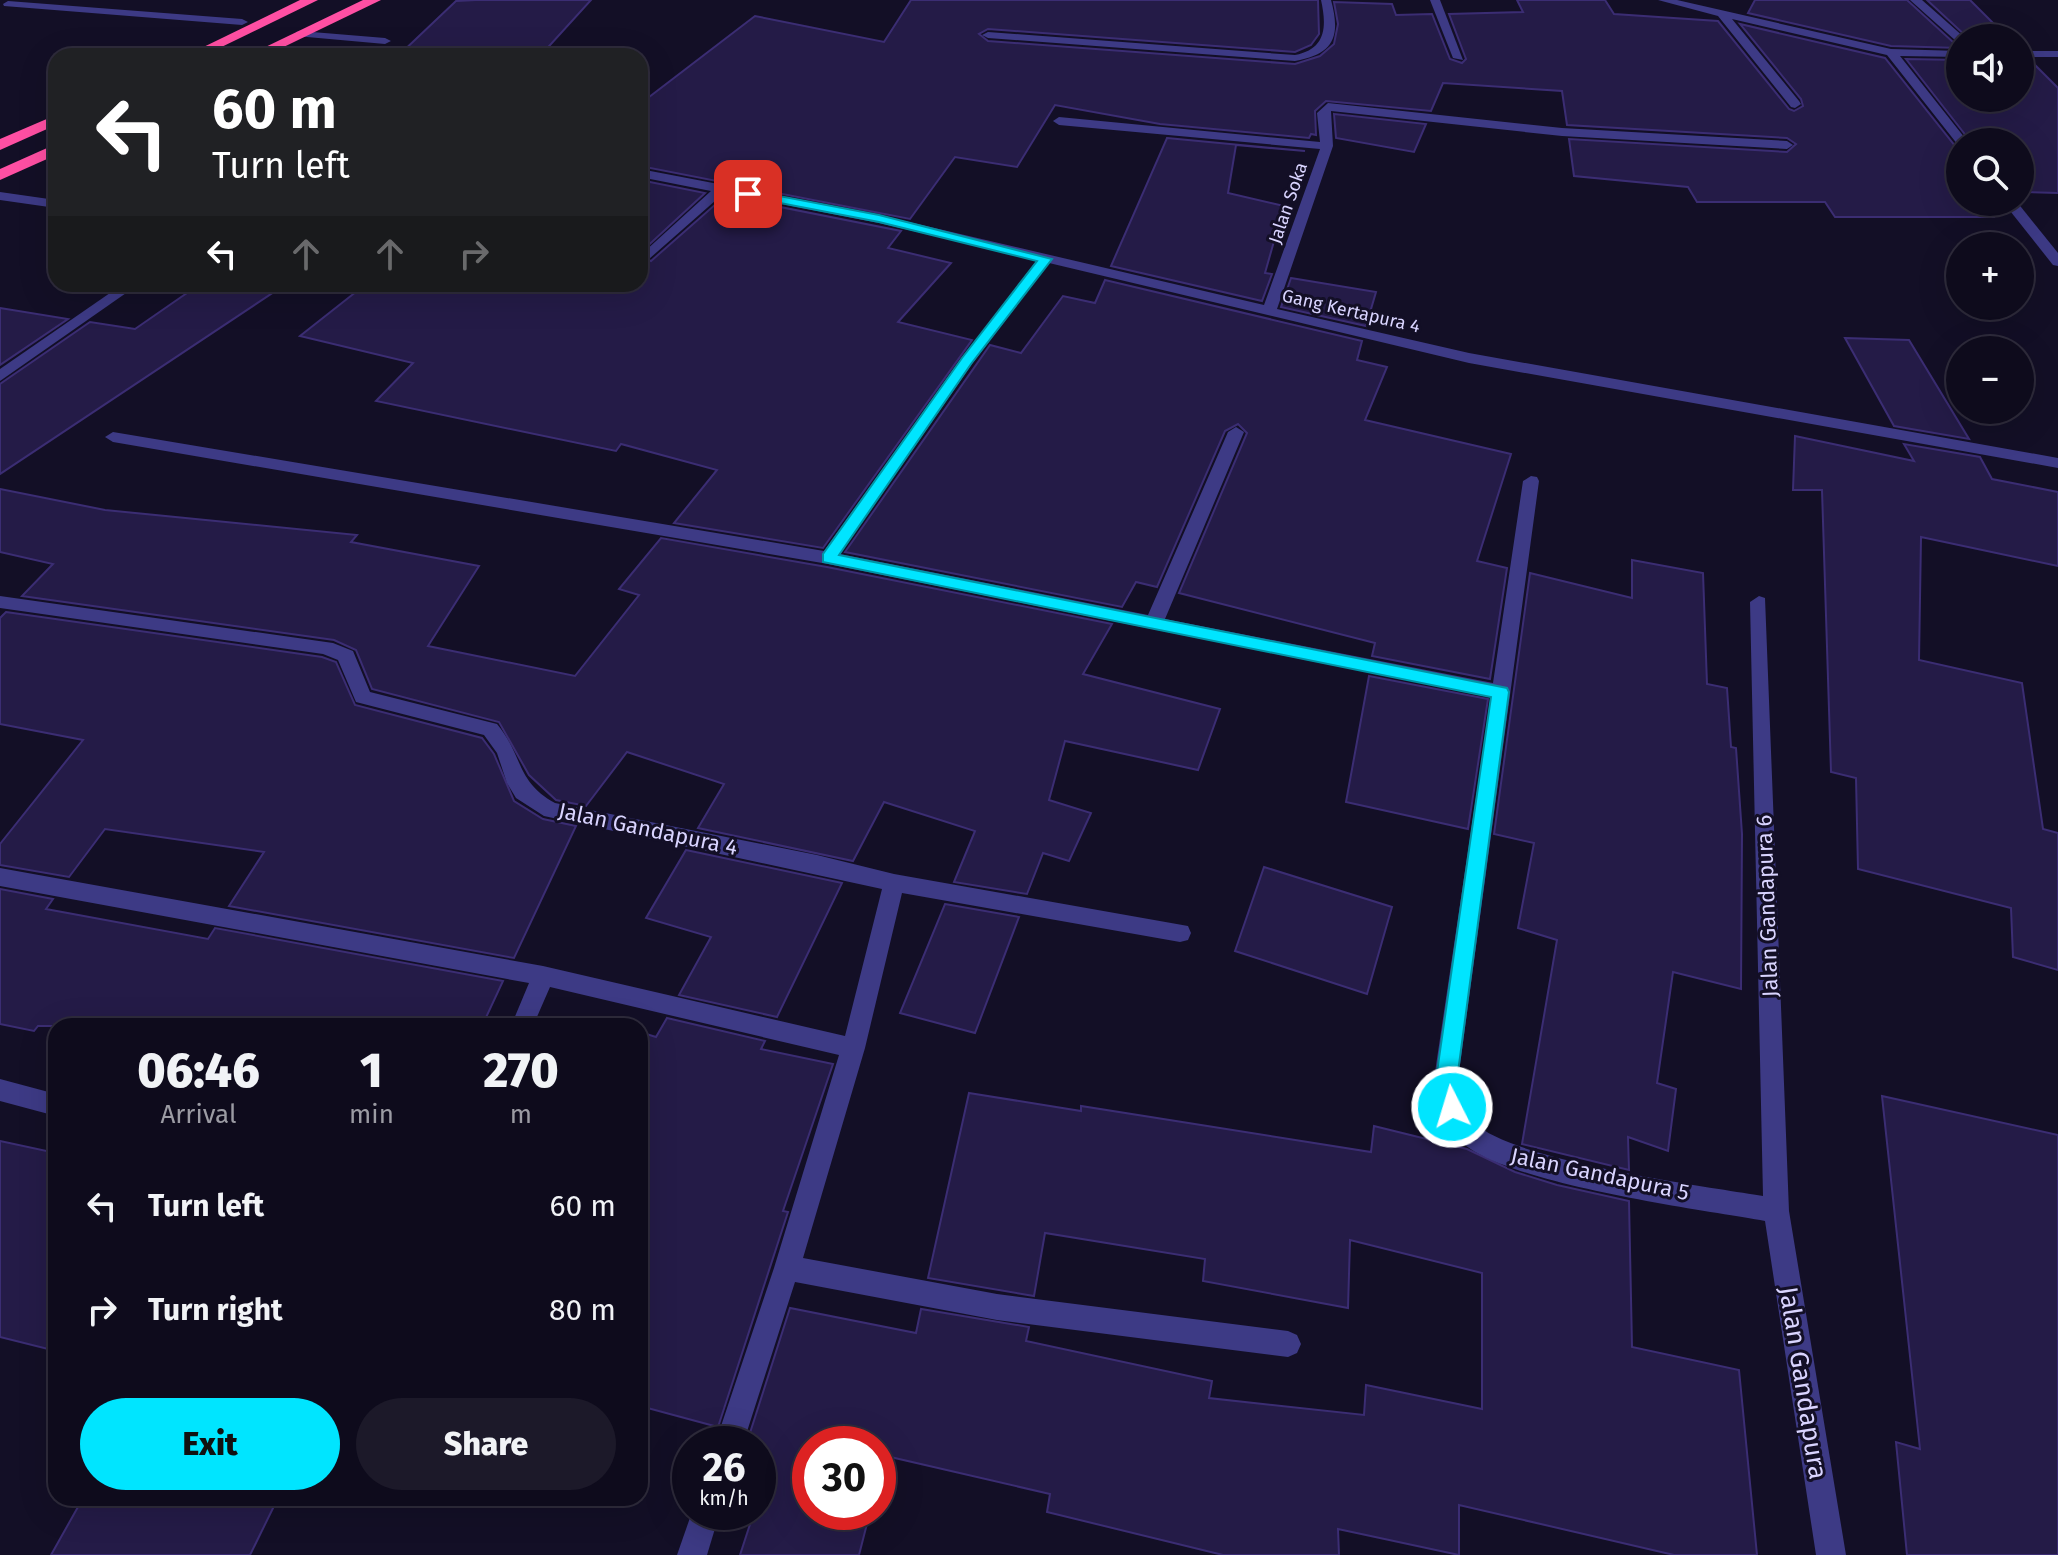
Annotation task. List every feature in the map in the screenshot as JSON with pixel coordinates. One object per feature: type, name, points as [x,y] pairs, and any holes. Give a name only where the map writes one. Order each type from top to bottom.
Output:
[{"type":"highway","points":[[202,48],[272,0]]},
{"type":"highway","points":[[207,48],[311,0]]},
{"type":"highway","points":[[271,48],[374,0]]},
{"type":"highway","points":[[0,145],[48,123]]},
{"type":"highway","points":[[0,175],[48,153]]},
{"type":"street","points":[[988,35],[1295,58],[1314,54],[1324,46],[1333,25],[1326,0]]},
{"type":"street","points":[[1435,0],[1459,58]]},
{"type":"street","points":[[1663,0],[1891,52],[1946,54]]},
{"type":"street","points":[[1915,0],[1946,27]]},
{"type":"street","points":[[8,4],[242,22]]},
{"type":"street","points":[[1722,14],[1795,104]]},
{"type":"street","points":[[300,34],[385,41]]},
{"type":"street","points":[[1891,52],[1951,128]]},
{"type":"street","points":[[2034,54],[2058,54]]},
{"type":"street","name":"Jalan Soka","points":[[1269,312],[1327,146],[1323,113],[1328,107],[1562,132],[1787,145]]},
{"type":"street","points":[[1059,121],[1327,146]]},
{"type":"street","name":"Gang Kertapura 4","points":[[648,175],[879,219],[1469,358],[2058,463]]},
{"type":"street","points":[[649,255],[721,189]]},
{"type":"street","points":[[0,196],[48,203]]},
{"type":"street","points":[[2021,216],[2058,262]]},
{"type":"street","points":[[828,558],[967,361],[1045,259]]},
{"type":"street","points":[[0,376],[121,292]]},
{"type":"street","points":[[1155,621],[1236,432]]},
{"type":"street","points":[[113,437],[828,558],[1501,692]]},
{"type":"street","name":"Jalan Gandapura 5","points":[[1531,481],[1447,1072],[1452,1107],[1468,1133],[1500,1152],[1583,1173],[1776,1211]]},
{"type":"street","name":"Jalan Gandapura 4","points":[[0,602],[326,648],[346,656],[363,697],[490,729],[510,756],[516,785],[527,800],[551,810],[894,883],[1180,933]]},
{"type":"street","name":"Jalan Gandapura 6","points":[[1759,602],[1776,1211]]},
{"type":"street","points":[[0,877],[543,976],[853,1048]]},
{"type":"street","points":[[735,1426],[787,1268],[853,1048],[894,883]]},
{"type":"street","points":[[525,1018],[543,976]]},
{"type":"street","points":[[0,1090],[48,1103]]},
{"type":"street","name":"Jalan Gandapura","points":[[1776,1211],[1831,1555]]},
{"type":"street","points":[[787,1268],[997,1307],[1288,1344]]},
{"type":"street","points":[[692,1555],[700,1530]]},
{"type":"building","points":[[591,0],[547,48],[406,48],[456,1]]},
{"type":"building","points":[[911,0],[1318,0],[1319,34],[1311,45],[1295,52],[988,29],[979,34],[988,41],[1295,64],[1320,56],[1334,44],[1338,24],[1334,2],[1392,4],[1396,15],[1432,14],[1450,59],[1462,63],[1466,59],[1449,14],[1523,12],[1517,0],[1605,0],[1614,14],[1718,21],[1789,109],[1794,111],[1803,106],[1801,99],[1740,24],[1885,58],[1946,134],[1946,216],[1993,217],[1835,217],[1825,202],[1697,202],[1688,187],[1574,176],[1569,139],[1787,152],[1796,144],[1787,138],[1567,125],[1562,91],[1443,83],[1431,111],[1326,101],[1315,111],[1316,135],[1311,134],[1309,138],[1160,124],[1055,105],[1017,167],[955,157],[910,219],[648,168],[648,98],[755,16],[884,42]]},
{"type":"building","points":[[1755,0],[1907,0],[1946,36],[1946,48],[1891,46],[1748,13]]},
{"type":"building","points":[[1927,0],[1970,0],[1994,24],[1953,24]]},
{"type":"building","points":[[1906,59],[1946,60],[1946,110]]},
{"type":"building","points":[[2034,64],[2058,88],[2058,193],[2034,192],[2034,128],[1960,128],[1948,112],[2034,112]]},
{"type":"building","points":[[1334,114],[1426,124],[1414,152],[1336,138]]},
{"type":"building","points":[[1167,138],[1305,151],[1236,145],[1228,193],[1284,206],[1265,273],[1272,274],[1262,301],[1111,266]]},
{"type":"building","points":[[648,182],[705,193],[648,246]]},
{"type":"building","points":[[725,196],[901,231],[888,248],[951,263],[898,322],[972,340],[823,548],[674,523],[717,470],[621,444],[616,451],[376,401],[413,363],[300,336],[356,292],[648,292],[648,260],[651,261]]},
{"type":"building","points":[[1291,278],[1376,292],[1366,326],[1281,307]]},
{"type":"building","points":[[1105,280],[1362,341],[1357,360],[1387,367],[1365,420],[1511,454],[1477,561],[1507,568],[1490,679],[1372,656],[1375,643],[1179,593],[1247,433],[1238,424],[1225,431],[1157,587],[1136,582],[1122,607],[845,552],[990,345],[1021,353],[1063,296],[1095,303]]},
{"type":"building","points":[[188,292],[274,292],[0,474],[0,384],[90,322],[135,329]]},
{"type":"building","points":[[0,308],[68,319],[0,365]]},
{"type":"building","points":[[1845,338],[1909,340],[1946,401],[1946,424],[1960,424],[1969,439],[1894,426]]},
{"type":"building","points":[[1795,436],[1914,461],[1904,444],[1980,457],[1992,479],[2058,492],[2058,566],[1921,537],[1919,660],[2022,683],[2043,829],[2058,833],[2058,970],[2013,957],[2011,908],[1858,869],[1856,778],[1831,772],[1822,490],[1793,490]]},
{"type":"building","points":[[0,489],[105,510],[357,535],[351,542],[479,566],[428,646],[575,676],[639,595],[619,589],[661,538],[827,567],[1112,624],[1083,674],[1220,709],[1198,770],[1065,741],[1049,800],[1091,813],[1069,861],[1043,853],[1027,894],[954,882],[975,831],[884,802],[853,861],[698,828],[724,784],[627,752],[586,806],[556,800],[529,775],[499,722],[372,689],[356,650],[334,640],[22,596],[53,564],[0,552]]},
{"type":"building","points":[[1632,560],[1703,573],[1707,684],[1727,688],[1731,747],[1736,748],[1742,834],[1741,989],[1673,972],[1657,1083],[1676,1089],[1668,1151],[1628,1137],[1629,1170],[1522,1144],[1557,940],[1518,928],[1534,843],[1494,834],[1530,573],[1632,598]]},
{"type":"building","points":[[6,612],[322,657],[336,662],[355,705],[482,738],[494,754],[514,801],[543,819],[576,826],[514,958],[229,906],[264,852],[105,829],[69,877],[0,865],[0,844],[83,740],[0,724],[0,618]]},
{"type":"building","points":[[1369,676],[1488,699],[1468,829],[1346,802]]},
{"type":"building","points":[[686,850],[842,883],[777,1017],[679,995],[711,937],[646,918]]},
{"type":"building","points":[[1264,867],[1392,907],[1367,994],[1235,951]]},
{"type":"building","points":[[0,889],[53,899],[46,909],[208,939],[215,928],[503,981],[486,1018],[48,1018],[48,1026],[38,1026],[34,1031],[0,1024]]},
{"type":"building","points":[[945,904],[1019,917],[975,1033],[900,1013]]},
{"type":"building","points":[[667,1018],[765,1041],[761,1049],[833,1064],[783,1211],[788,1212],[718,1426],[648,1408],[648,1034],[656,1037]]},
{"type":"building","points":[[969,1093],[1081,1111],[1081,1106],[1371,1152],[1374,1126],[1467,1149],[1515,1172],[1557,1185],[1629,1201],[1632,1347],[1739,1370],[1757,1555],[1674,1555],[1459,1505],[1459,1555],[1338,1529],[1339,1555],[1223,1555],[1047,1512],[1050,1494],[896,1458],[896,1426],[792,1426],[792,1530],[865,1530],[859,1555],[740,1555],[748,1530],[776,1530],[776,1426],[752,1426],[790,1308],[916,1333],[921,1309],[1029,1327],[1026,1341],[1212,1381],[1209,1398],[1364,1415],[1366,1385],[1482,1409],[1482,1273],[1350,1240],[1348,1308],[1203,1281],[1205,1259],[1045,1233],[1034,1296],[928,1278]]},
{"type":"building","points":[[1882,1096],[2058,1135],[2058,1555],[1907,1555],[1896,1442],[1920,1449]]},
{"type":"building","points":[[0,1141],[48,1151],[48,1349],[0,1337]]},
{"type":"building","points":[[79,1506],[274,1506],[250,1555],[51,1555]]},
{"type":"route","points":[[748,194],[879,219],[1045,259],[967,361],[828,558],[1501,692],[1447,1072],[1452,1107]]}]
